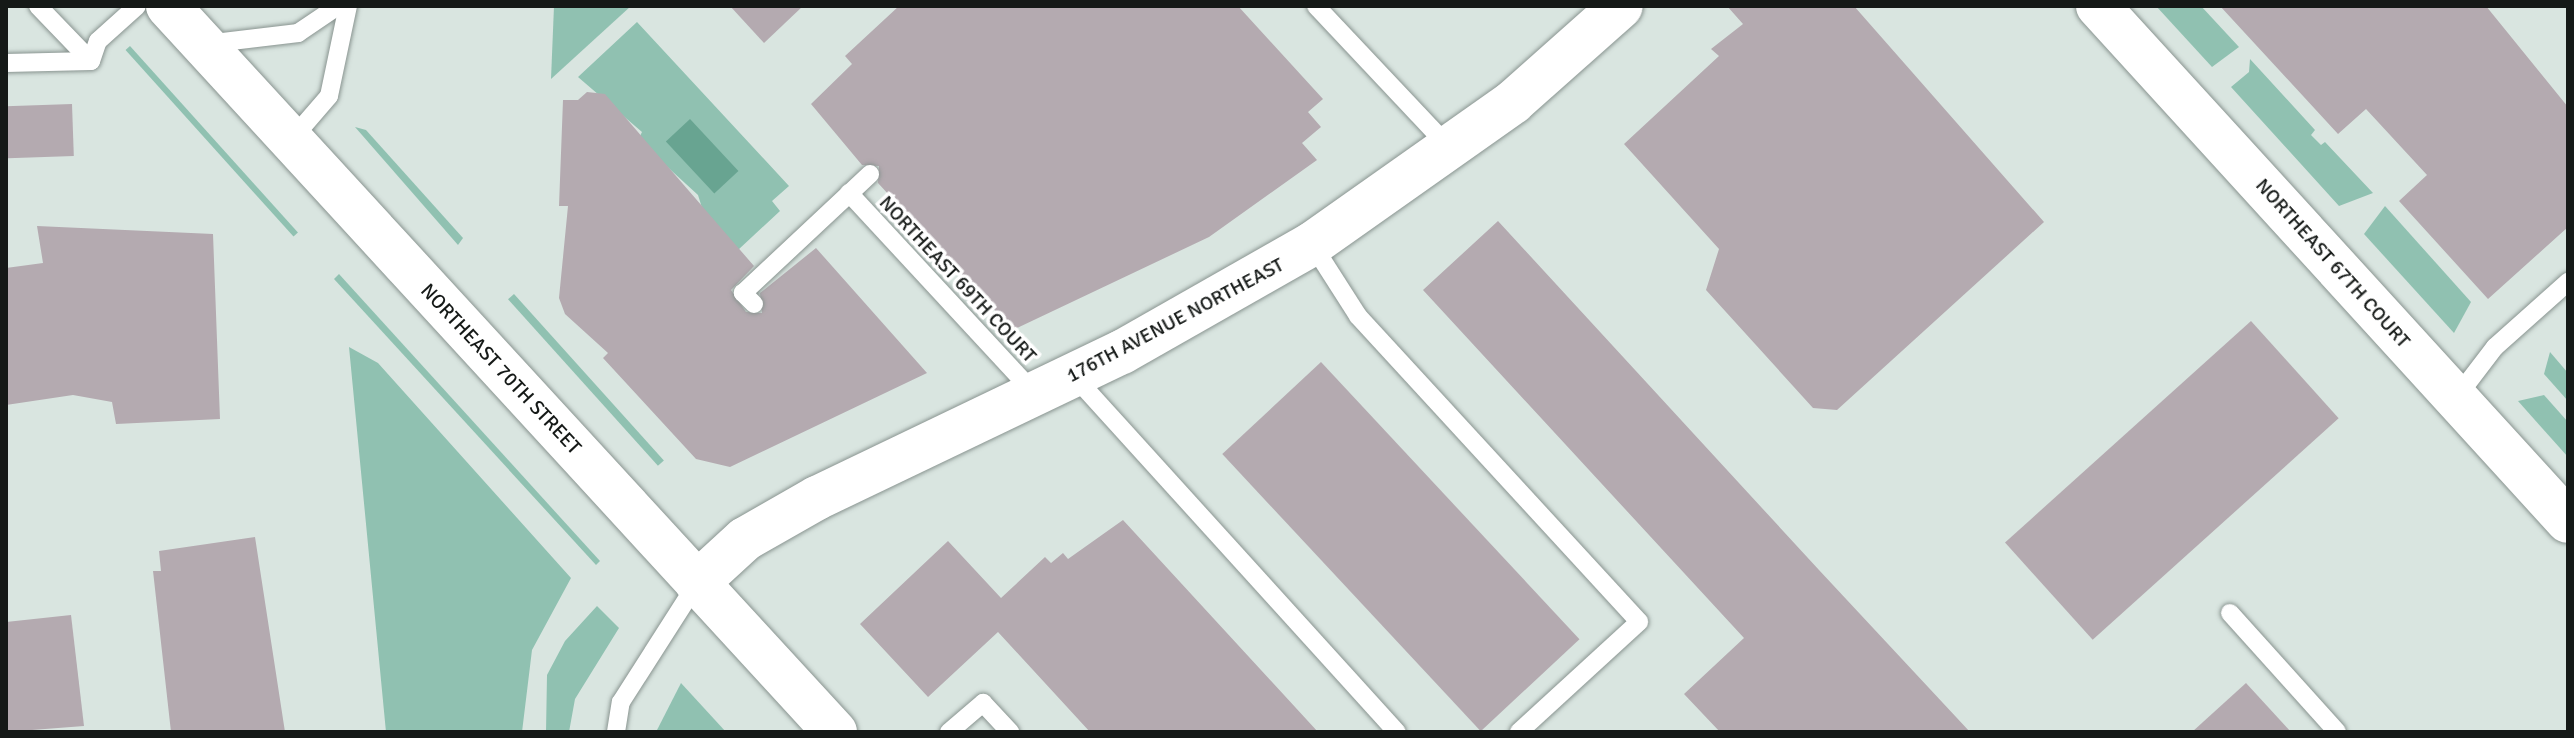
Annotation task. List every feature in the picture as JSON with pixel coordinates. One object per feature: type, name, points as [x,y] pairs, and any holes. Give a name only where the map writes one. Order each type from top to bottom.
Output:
[{"type":"street","name":"NORTHEAST 70TH STREET","points":[[168,6],[835,732]]},
{"type":"street","name":"176TH AVENUE NORTHEAST","points":[[697,583],[745,539],[805,505],[1073,375],[1312,244],[1451,149],[1598,33],[1621,6]]},
{"type":"street","name":"NORTHEAST 67TH COURT","points":[[2098,6],[2568,521]]},
{"type":"lane","points":[[38,6],[91,61]]},
{"type":"lane","points":[[91,61],[98,41],[137,6]]},
{"type":"lane","points":[[203,44],[298,33],[338,6]]},
{"type":"lane","points":[[291,140],[329,96],[348,6]]},
{"type":"lane","points":[[1316,6],[1451,149]]},
{"type":"lane","points":[[6,63],[91,61]]},
{"type":"lane","points":[[754,304],[743,293],[870,174]]},
{"type":"lane","name":"NORTHEAST 69TH COURT","points":[[849,193],[1035,394]]},
{"type":"lane","points":[[1312,244],[1358,316],[1639,622],[1519,732]]},
{"type":"lane","points":[[2456,398],[2495,347],[2568,282]]},
{"type":"lane","points":[[1073,375],[1397,732]]},
{"type":"lane","points":[[616,732],[621,702],[697,583]]},
{"type":"lane","points":[[2230,613],[2337,732]]},
{"type":"lane","points":[[949,732],[983,703],[1010,732]]},
{"type":"shaded area","points":[[554,6],[631,6],[551,79]]},
{"type":"shaded area","points":[[2156,6],[2201,6],[2239,47],[2212,67]]},
{"type":"shaded area","points":[[637,22],[789,186],[772,201],[780,211],[738,250],[703,211],[698,195],[638,140],[642,132],[578,77]]},
{"type":"shaded area","points":[[130,46],[298,233],[293,237],[126,50]]},
{"type":"shaded area","points":[[2250,59],[2315,130],[2311,135],[2321,145],[2325,142],[2373,193],[2339,206],[2231,87],[2249,72]]},
{"type":"shaded area","points":[[690,119],[738,171],[714,193],[666,142]]},
{"type":"shaded area","points":[[355,127],[366,130],[463,238],[458,245]]},
{"type":"shaded area","points":[[2385,206],[2471,302],[2454,333],[2364,234]]},
{"type":"shaded area","points":[[339,274],[600,561],[596,565],[334,279]]},
{"type":"shaded area","points":[[514,294],[664,460],[658,466],[508,299]]},
{"type":"shaded area","points":[[349,347],[378,363],[571,578],[532,650],[522,732],[386,732]]},
{"type":"shaded area","points":[[2550,352],[2568,373],[2568,401],[2544,374]]},
{"type":"shaded area","points":[[2544,395],[2568,422],[2568,457],[2518,401]]},
{"type":"shaded area","points":[[597,606],[619,628],[575,699],[569,732],[546,732],[547,675],[565,641]]},
{"type":"shaded area","points":[[681,683],[726,732],[656,732]]},
{"type":"building","points":[[730,6],[803,6],[764,43]]},
{"type":"building","points":[[899,6],[1238,6],[1323,99],[1308,112],[1321,127],[1302,143],[1317,160],[1209,237],[1013,330],[878,183],[879,166],[862,165],[811,104],[852,64],[845,56]]},
{"type":"building","points":[[1727,6],[1854,6],[2044,222],[1837,410],[1813,408],[1706,290],[1719,249],[1624,144],[1719,56],[1711,49],[1743,24]]},
{"type":"building","points":[[2220,6],[2486,6],[2568,107],[2568,227],[2488,299],[2399,201],[2427,175],[2366,109],[2338,134]]},
{"type":"building","points":[[587,92],[605,94],[754,266],[731,290],[746,312],[762,313],[760,293],[816,248],[927,373],[730,467],[696,459],[603,358],[608,353],[565,314],[559,298],[568,206],[559,206],[563,100],[578,100]]},
{"type":"building","points":[[72,104],[74,156],[8,158],[6,106]]},
{"type":"building","points":[[1498,221],[1970,732],[1720,732],[1684,694],[1744,638],[1423,290]]},
{"type":"building","points":[[37,226],[213,234],[220,419],[116,424],[112,402],[73,395],[6,405],[6,268],[43,263]]},
{"type":"building","points":[[2251,321],[2339,418],[2093,640],[2005,542]]},
{"type":"building","points":[[1321,362],[1579,639],[1481,731],[1222,454]]},
{"type":"building","points":[[1123,520],[1318,732],[1090,732],[998,632],[928,697],[860,624],[948,541],[1001,598],[1045,557],[1051,563],[1063,553],[1068,559]]},
{"type":"building","points":[[255,537],[285,732],[171,732],[153,571],[161,571],[159,551]]},
{"type":"building","points":[[71,615],[84,726],[6,732],[6,622]]},
{"type":"building","points":[[2246,683],[2291,732],[2192,732]]}]
